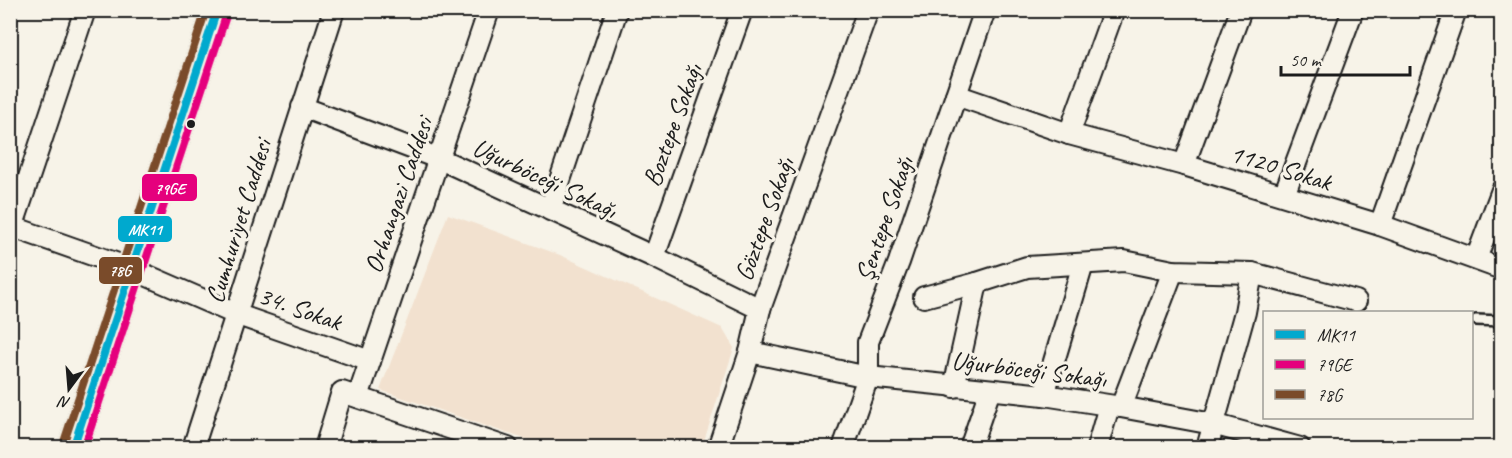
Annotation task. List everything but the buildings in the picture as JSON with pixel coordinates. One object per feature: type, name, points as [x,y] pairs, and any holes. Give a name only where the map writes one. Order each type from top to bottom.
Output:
[{"type":"main road","points":[[73,447],[217,10]]},
{"type":"street","points":[[11,229],[86,10]]},
{"type":"street","name":"Cumhuriyet Caddesi","points":[[193,447],[238,315],[334,10]]},
{"type":"street","name":"Orhangazi Caddesi","points":[[325,447],[350,394],[370,361],[489,10]]},
{"type":"street","points":[[550,210],[617,10]]},
{"type":"street","name":"Boztepe Sokağı","points":[[654,257],[742,10]]},
{"type":"street","name":"Göztepe Sokağı","points":[[718,447],[750,352],[760,309],[868,10]]},
{"type":"street","name":"Şentepe Sokağı","points":[[843,447],[868,376],[868,342],[899,262],[985,10]]},
{"type":"street","points":[[1069,134],[1114,10]]},
{"type":"street","points":[[1184,165],[1241,10]]},
{"type":"street","points":[[1284,195],[1353,10]]},
{"type":"street","points":[[1380,225],[1456,10]]},
{"type":"street","name":"1120 Sokak","points":[[956,95],[1069,134],[1184,165],[1380,225],[1502,269]]},
{"type":"street","name":"Uğurböceği Sokağı","points":[[302,107],[440,159],[654,257],[760,309]]},
{"type":"street","points":[[1476,259],[1502,190]]},
{"type":"street","name":"34. Sokak","points":[[11,229],[132,269],[238,315],[370,361]]},
{"type":"street","points":[[924,297],[1027,267],[1124,261],[1173,271],[1252,273],[1356,301]]},
{"type":"street","points":[[1044,395],[1083,264]]},
{"type":"street","points":[[1097,447],[1173,271]]},
{"type":"street","points":[[1207,447],[1245,312],[1252,273]]},
{"type":"street","points":[[954,387],[977,283]]},
{"type":"street","name":"Uğurböceği Sokağı","points":[[750,352],[868,376],[1044,395],[1214,424],[1300,447]]},
{"type":"street","points":[[970,447],[990,390]]},
{"type":"street","points":[[350,394],[463,440],[508,447]]},
{"type":"lane","points":[[1476,320],[1502,321]]},
{"type":"shaded area","points":[[448,214],[560,255],[722,328],[734,348],[702,447],[548,447],[380,390]]},
{"type":"transit line","name":"78G","points":[[63,445],[206,10]]},
{"type":"transit line","name":"MK11","points":[[73,448],[217,10]]},
{"type":"transit line","name":"79GE","points":[[84,448],[227,13]]}]
